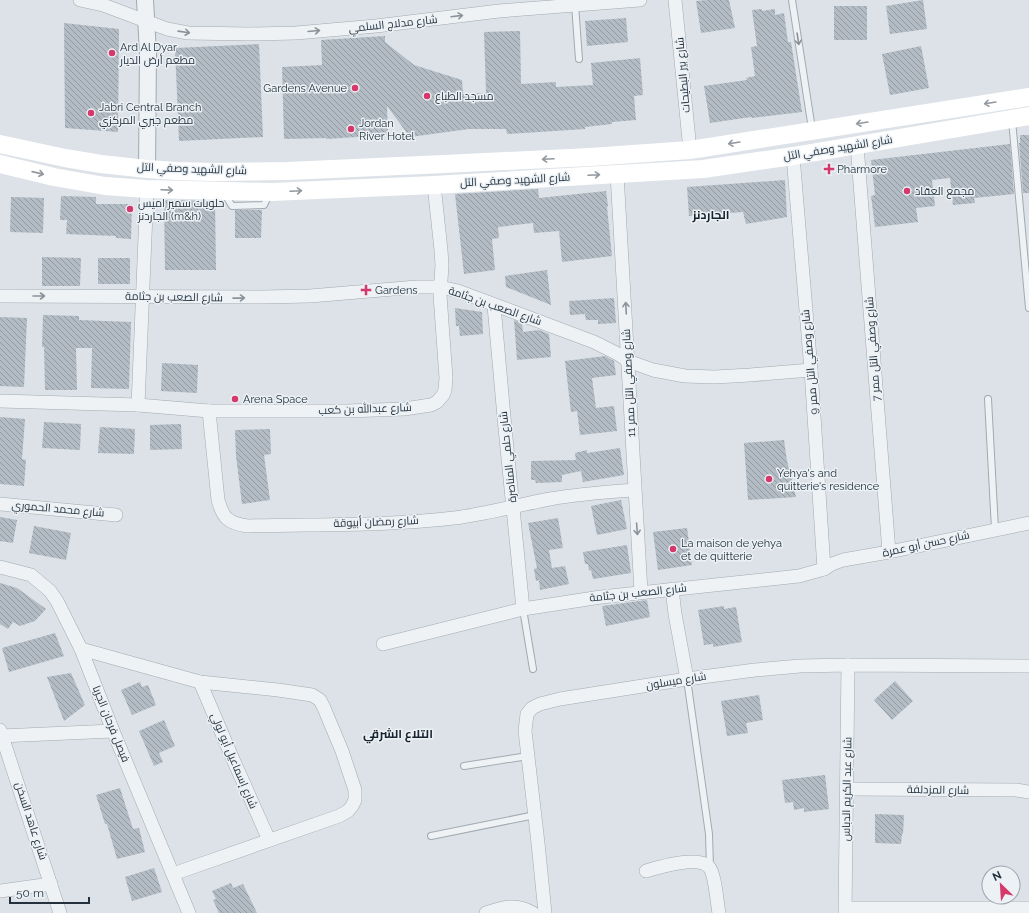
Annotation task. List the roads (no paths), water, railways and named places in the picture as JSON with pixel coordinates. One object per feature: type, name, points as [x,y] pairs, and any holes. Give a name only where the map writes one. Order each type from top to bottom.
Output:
[{"type":"main road","name":"شارع الشهيد وصفي التل","points":[[0,144],[101,164],[147,169],[212,172],[287,171],[487,162],[690,150],[1029,96]]},
{"type":"main road","name":"شارع الشهيد وصفي التل","points":[[0,164],[54,177],[105,186],[147,189],[271,192],[434,185],[704,169],[793,156],[1029,116]]},
{"type":"street","name":"شارع مدلاج السلمي","points":[[80,0],[103,5],[167,29],[188,32],[296,33],[376,26],[498,6],[575,5],[640,0]]},
{"type":"street","points":[[145,0],[147,21],[147,169]]},
{"type":"street","name":"شارع بير البطيحات","points":[[675,0],[690,150]]},
{"type":"street","name":"شارع وصفي التل ممر 7","points":[[857,145],[889,552]]},
{"type":"street","name":"شارع وصفي التل ممر 9","points":[[793,156],[811,370],[824,569]]},
{"type":"street","name":"شارع وصفي التل ممر 11","points":[[617,174],[641,592]]},
{"type":"street","name":"شارع عبدالله بن كعب","points":[[0,401],[138,405],[210,411],[347,411],[421,407],[431,405],[437,402],[443,395],[446,378],[440,287],[442,265],[434,185]]},
{"type":"street","points":[[138,405],[147,189]]},
{"type":"street","name":"شارع الصعب بن جثامة","points":[[0,296],[208,298],[302,296],[417,287],[440,287],[458,291],[494,306],[594,342],[618,354],[628,361],[653,370],[685,376],[750,375],[811,370]]},
{"type":"street","name":"شارع حلمي المناصرة","points":[[494,306],[523,609]]},
{"type":"street","name":"شارع رمضان أبيوقة","points":[[210,411],[218,500],[221,511],[227,519],[235,524],[247,526],[456,518],[552,499],[634,490]]},
{"type":"street","name":"شارع محمد الحموري","points":[[0,504],[116,515]]},
{"type":"street","name":"شارع حسن أبو عمرة","points":[[824,569],[843,560],[1029,523]]},
{"type":"street","name":"فيصل فرحان الجربا","points":[[0,567],[31,575],[50,591],[57,601],[81,649],[189,913]]},
{"type":"street","name":"شارع الصعب بن جثامة","points":[[383,644],[523,609],[601,596],[799,576],[824,569]]},
{"type":"street","points":[[672,589],[687,679]]},
{"type":"street","points":[[81,649],[200,682],[312,695],[320,700],[324,708],[355,790],[355,800],[348,811],[339,816],[172,874]]},
{"type":"street","name":"شارع ميسلون","points":[[545,913],[525,731],[527,714],[532,708],[560,699],[687,679],[782,667],[848,665],[1029,666]]},
{"type":"street","name":"شارع عبد الكريم الدباس","points":[[846,910],[848,665]]},
{"type":"street","name":"شارع إسماعيل أبو لولي","points":[[200,682],[269,840]]},
{"type":"street","points":[[1,734],[114,731]]},
{"type":"street","name":"شارع عاهد السخن","points":[[1,734],[16,775],[60,913]]},
{"type":"street","name":"شارع المزدلفة","points":[[847,789],[1016,790],[1029,792]]},
{"type":"street","points":[[646,871],[669,864],[686,862],[703,863],[710,868],[714,880],[719,913]]},
{"type":"street","points":[[0,891],[51,884]]},
{"type":"street","points":[[486,913],[506,907],[520,907],[534,913]]},
{"type":"street","points":[[846,910],[1029,908]]},
{"type":"lane","points":[[792,0],[812,131]]},
{"type":"lane","points":[[575,5],[579,59]]},
{"type":"lane","points":[[1011,118],[1029,308]]},
{"type":"lane","points":[[988,399],[995,529]]},
{"type":"lane","points":[[523,609],[533,669]]},
{"type":"lane","points":[[687,679],[709,834],[710,868]]},
{"type":"lane","points":[[464,766],[528,756]]},
{"type":"lane","points":[[431,836],[535,815]]},
{"type":"place","name":"Ard Al Dyar مطعم أرض الديار","points":[[112,53]]},
{"type":"place","name":"Gardens Avenue","points":[[355,88]]},
{"type":"place","name":"مسجد الطباع","points":[[427,96]]},
{"type":"place","name":"Jabri Central Branch مطعم جبري المركزي","points":[[91,113]]},
{"type":"place","name":"Jordan River Hotel","points":[[351,129]]},
{"type":"place","name":"Pharmore","points":[[829,169]]},
{"type":"place","name":"مجمع العقاد","points":[[907,191]]},
{"type":"place","name":"حلويات سمير اميس الجاردنز (m&h)","points":[[130,209]]},
{"type":"place","name":"Gardens","points":[[366,290]]},
{"type":"place","name":"Arena Space","points":[[235,399]]},
{"type":"place","name":"Yehya's and quitterie's residence","points":[[769,479]]},
{"type":"place","name":"La maison de yehya et de quitterie","points":[[673,549]]},
{"type":"district","name":"الجاردنز","points":[[711,215]]},
{"type":"district","name":"التلاع الشرقي","points":[[398,734]]}]
